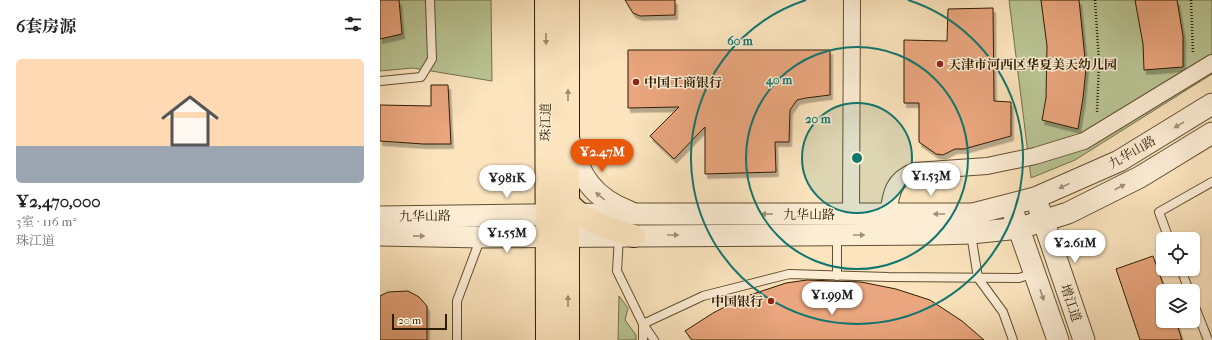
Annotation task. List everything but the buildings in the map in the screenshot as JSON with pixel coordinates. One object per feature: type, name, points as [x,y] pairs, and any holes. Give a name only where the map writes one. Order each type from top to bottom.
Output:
[{"type":"main road","name":"珠江道","points":[[546,0],[545,139],[565,212]]},
{"type":"main road","name":"珠江道","points":[[547,340],[557,237],[565,212],[568,134],[568,0]]},
{"type":"main road","points":[[565,212],[626,236]]},
{"type":"main road","name":"珠江道","points":[[557,237],[568,340]]},
{"type":"street","points":[[851,214],[852,0]]},
{"type":"street","points":[[888,214],[894,186],[905,175],[915,172],[987,166],[1034,156],[1084,141],[1212,63]]},
{"type":"street","name":"九华山路","points":[[380,217],[565,212],[634,214],[973,214],[1036,198],[1119,161],[1212,104]]},
{"type":"street","name":"九华山路","points":[[380,235],[557,237],[971,234],[1020,228],[1068,213],[1140,176],[1212,133]]},
{"type":"street","points":[[568,134],[573,154],[579,169],[593,191],[615,207],[634,214]]},
{"type":"street","name":"增江道","points":[[1036,198],[1042,221],[1084,340]]},
{"type":"street","name":"增江道","points":[[1010,205],[1020,228],[1034,273],[1058,340]]},
{"type":"lane","points":[[380,81],[421,77],[432,60],[430,0]]},
{"type":"lane","points":[[1166,232],[1159,212],[1212,182]]},
{"type":"lane","points":[[971,234],[978,278],[1003,312],[1013,340]]},
{"type":"lane","points":[[837,235],[837,276]]},
{"type":"lane","points":[[626,236],[617,271],[643,324],[654,340]]},
{"type":"lane","points":[[457,340],[457,301],[481,237]]},
{"type":"lane","points":[[643,324],[703,296],[789,274],[888,277],[1019,278],[1034,273]]},
{"type":"lane","points":[[1200,320],[1208,340]]},
{"type":"lane","points":[[642,340],[643,324]]},
{"type":"path","points":[[1095,0],[1099,62],[1097,133]]},
{"type":"path","points":[[1191,0],[1194,74]]},
{"type":"green space","points":[[380,0],[491,0],[492,81],[413,68],[380,71]]},
{"type":"green space","points":[[1009,0],[1212,0],[1212,74],[1075,160],[1031,178]]},
{"type":"green space","points":[[619,296],[628,308],[625,320],[636,335],[636,340],[618,340]]},
{"type":"place","name":"天津市河西区华夏美天幼儿园","points":[[940,64]]},
{"type":"place","name":"中国工商银行","points":[[636,82]]},
{"type":"place","name":"中国银行","points":[[771,301]]}]
